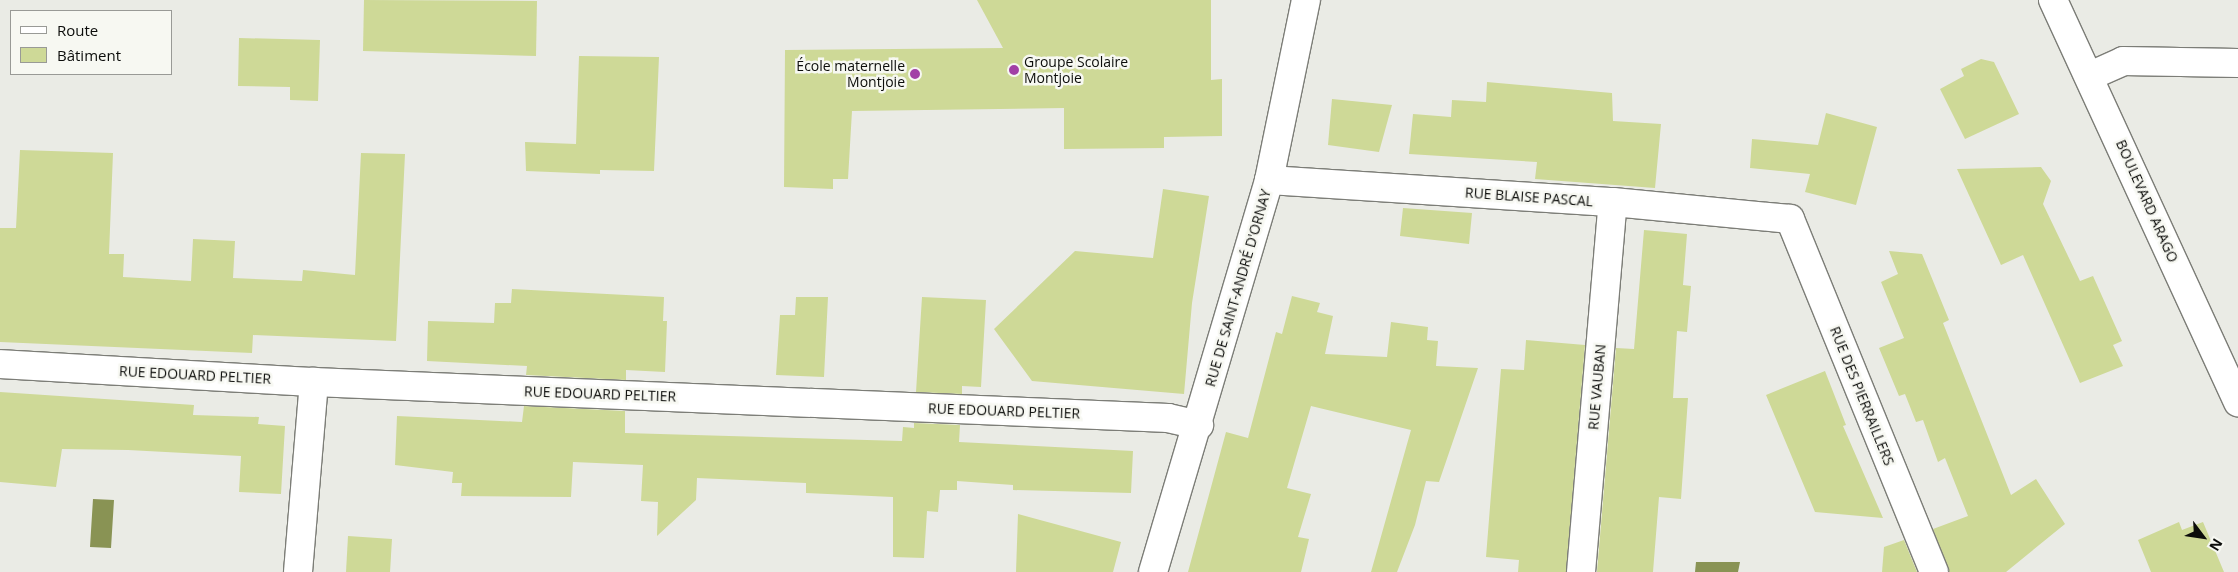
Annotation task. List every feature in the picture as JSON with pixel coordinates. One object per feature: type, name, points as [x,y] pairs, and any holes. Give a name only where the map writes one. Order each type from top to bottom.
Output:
[{"type":"street","name":"RUE DE SAINT-ANDRÉ D'ORNAY","points":[[1153,572],[1199,424],[1268,180],[1306,0]]},
{"type":"street","name":"BOULEVARD ARAGO","points":[[2053,0],[2090,76],[2238,403]]},
{"type":"street","points":[[2090,76],[2123,61],[2238,63]]},
{"type":"street","name":"RUE BLAISE PASCAL","points":[[1268,180],[1613,202],[1790,219]]},
{"type":"street","name":"RUE VAUBAN","points":[[1581,572],[1613,202]]},
{"type":"street","name":"RUE DES PIERRAILLERS","points":[[1790,219],[1934,572]]},
{"type":"street","name":"RUE EDOUARD PELTIER","points":[[0,364],[314,382],[1168,418],[1199,424]]},
{"type":"street","points":[[298,572],[314,382]]},
{"type":"shaded area","points":[[93,499],[114,500],[111,548],[90,547]]},
{"type":"shaded area","points":[[1696,562],[1740,562],[1738,572],[1695,572]]},
{"type":"building","points":[[364,0],[537,1],[536,56],[363,51]]},
{"type":"building","points":[[977,0],[1211,0],[1211,80],[1222,79],[1222,136],[1164,137],[1164,148],[1064,149],[1064,108],[852,111],[848,179],[833,179],[833,189],[784,187],[785,50],[1003,48]]},
{"type":"building","points":[[239,38],[320,40],[318,101],[290,100],[290,87],[238,86]]},
{"type":"building","points":[[579,56],[659,57],[654,171],[600,170],[600,174],[526,171],[525,142],[576,144]]},
{"type":"building","points":[[1981,59],[1994,62],[2019,114],[1965,139],[1940,89],[1964,76],[1961,69]]},
{"type":"building","points":[[1487,82],[1612,93],[1613,121],[1661,124],[1655,188],[1535,179],[1537,162],[1409,154],[1413,114],[1451,117],[1452,100],[1486,102]]},
{"type":"building","points":[[1332,99],[1392,105],[1379,152],[1328,145]]},
{"type":"building","points":[[1826,113],[1877,127],[1856,205],[1805,192],[1810,174],[1750,168],[1752,139],[1818,145]]},
{"type":"building","points":[[20,150],[113,153],[109,254],[124,254],[123,277],[191,281],[193,239],[235,241],[233,278],[302,281],[303,270],[355,275],[361,153],[405,154],[396,341],[253,335],[252,353],[0,342],[0,228],[16,228]]},
{"type":"building","points":[[2041,167],[2051,181],[2043,204],[2080,281],[2093,276],[2122,341],[2113,345],[2123,366],[2080,383],[2023,255],[2001,265],[1957,169]]},
{"type":"building","points":[[1163,189],[1209,196],[1192,303],[1184,394],[1032,381],[994,329],[1075,251],[1153,258]]},
{"type":"building","points":[[1403,208],[1472,213],[1469,244],[1400,236]]},
{"type":"building","points":[[1644,230],[1687,234],[1683,285],[1691,286],[1687,332],[1677,331],[1673,398],[1688,398],[1681,499],[1659,497],[1653,572],[1597,572],[1616,348],[1634,349]]},
{"type":"building","points":[[1889,251],[1922,254],[1949,320],[1943,323],[2011,495],[2036,479],[2065,524],[2006,572],[1949,572],[1933,529],[1968,516],[1945,458],[1938,462],[1923,420],[1916,422],[1905,394],[1899,396],[1879,348],[1904,338],[1881,282],[1898,274]]},
{"type":"building","points":[[512,289],[664,297],[663,321],[667,321],[665,372],[626,370],[626,380],[526,375],[527,366],[427,361],[428,321],[494,323],[495,303],[511,303]]},
{"type":"building","points":[[1292,296],[1320,303],[1317,312],[1333,316],[1325,354],[1387,357],[1391,322],[1428,327],[1427,340],[1438,341],[1436,366],[1478,368],[1439,482],[1426,481],[1415,525],[1397,572],[1371,572],[1411,430],[1311,406],[1287,488],[1311,494],[1298,537],[1309,539],[1301,572],[1188,572],[1226,432],[1248,438],[1276,332],[1282,334]]},
{"type":"building","points":[[796,297],[828,297],[824,377],[776,375],[780,315],[795,315]]},
{"type":"building","points":[[922,297],[986,300],[981,387],[962,386],[962,394],[916,392]]},
{"type":"building","points":[[1526,340],[1585,345],[1566,572],[1518,572],[1519,560],[1486,557],[1501,369],[1524,370]]},
{"type":"building","points":[[1825,371],[1846,425],[1843,426],[1883,518],[1815,512],[1766,395]]},
{"type":"building","points":[[0,392],[194,405],[193,415],[259,417],[258,424],[285,426],[281,494],[239,492],[241,456],[128,450],[62,449],[56,487],[0,482]]},
{"type":"building","points":[[524,406],[625,411],[625,433],[902,441],[903,427],[914,428],[914,423],[960,425],[959,442],[1133,451],[1131,493],[1013,490],[1013,485],[957,481],[957,490],[940,490],[938,512],[927,511],[924,558],[893,557],[893,497],[806,493],[806,483],[697,478],[696,500],[657,536],[658,502],[641,501],[643,465],[573,462],[571,497],[461,496],[462,483],[452,483],[453,472],[395,465],[397,416],[522,422]]},
{"type":"building","points":[[1018,514],[1121,542],[1113,572],[1016,572]]},
{"type":"building","points":[[2179,522],[2182,530],[2203,522],[2224,572],[2151,572],[2138,540]]},
{"type":"building","points":[[348,536],[392,539],[390,572],[346,572]]},
{"type":"building","points":[[1904,540],[1917,572],[1882,572],[1884,547]]},
{"type":"place","name":"Groupe Scolaire Montjoie","points":[[1014,70]]},
{"type":"place","name":"École maternelle Montjoie","points":[[915,74]]}]
